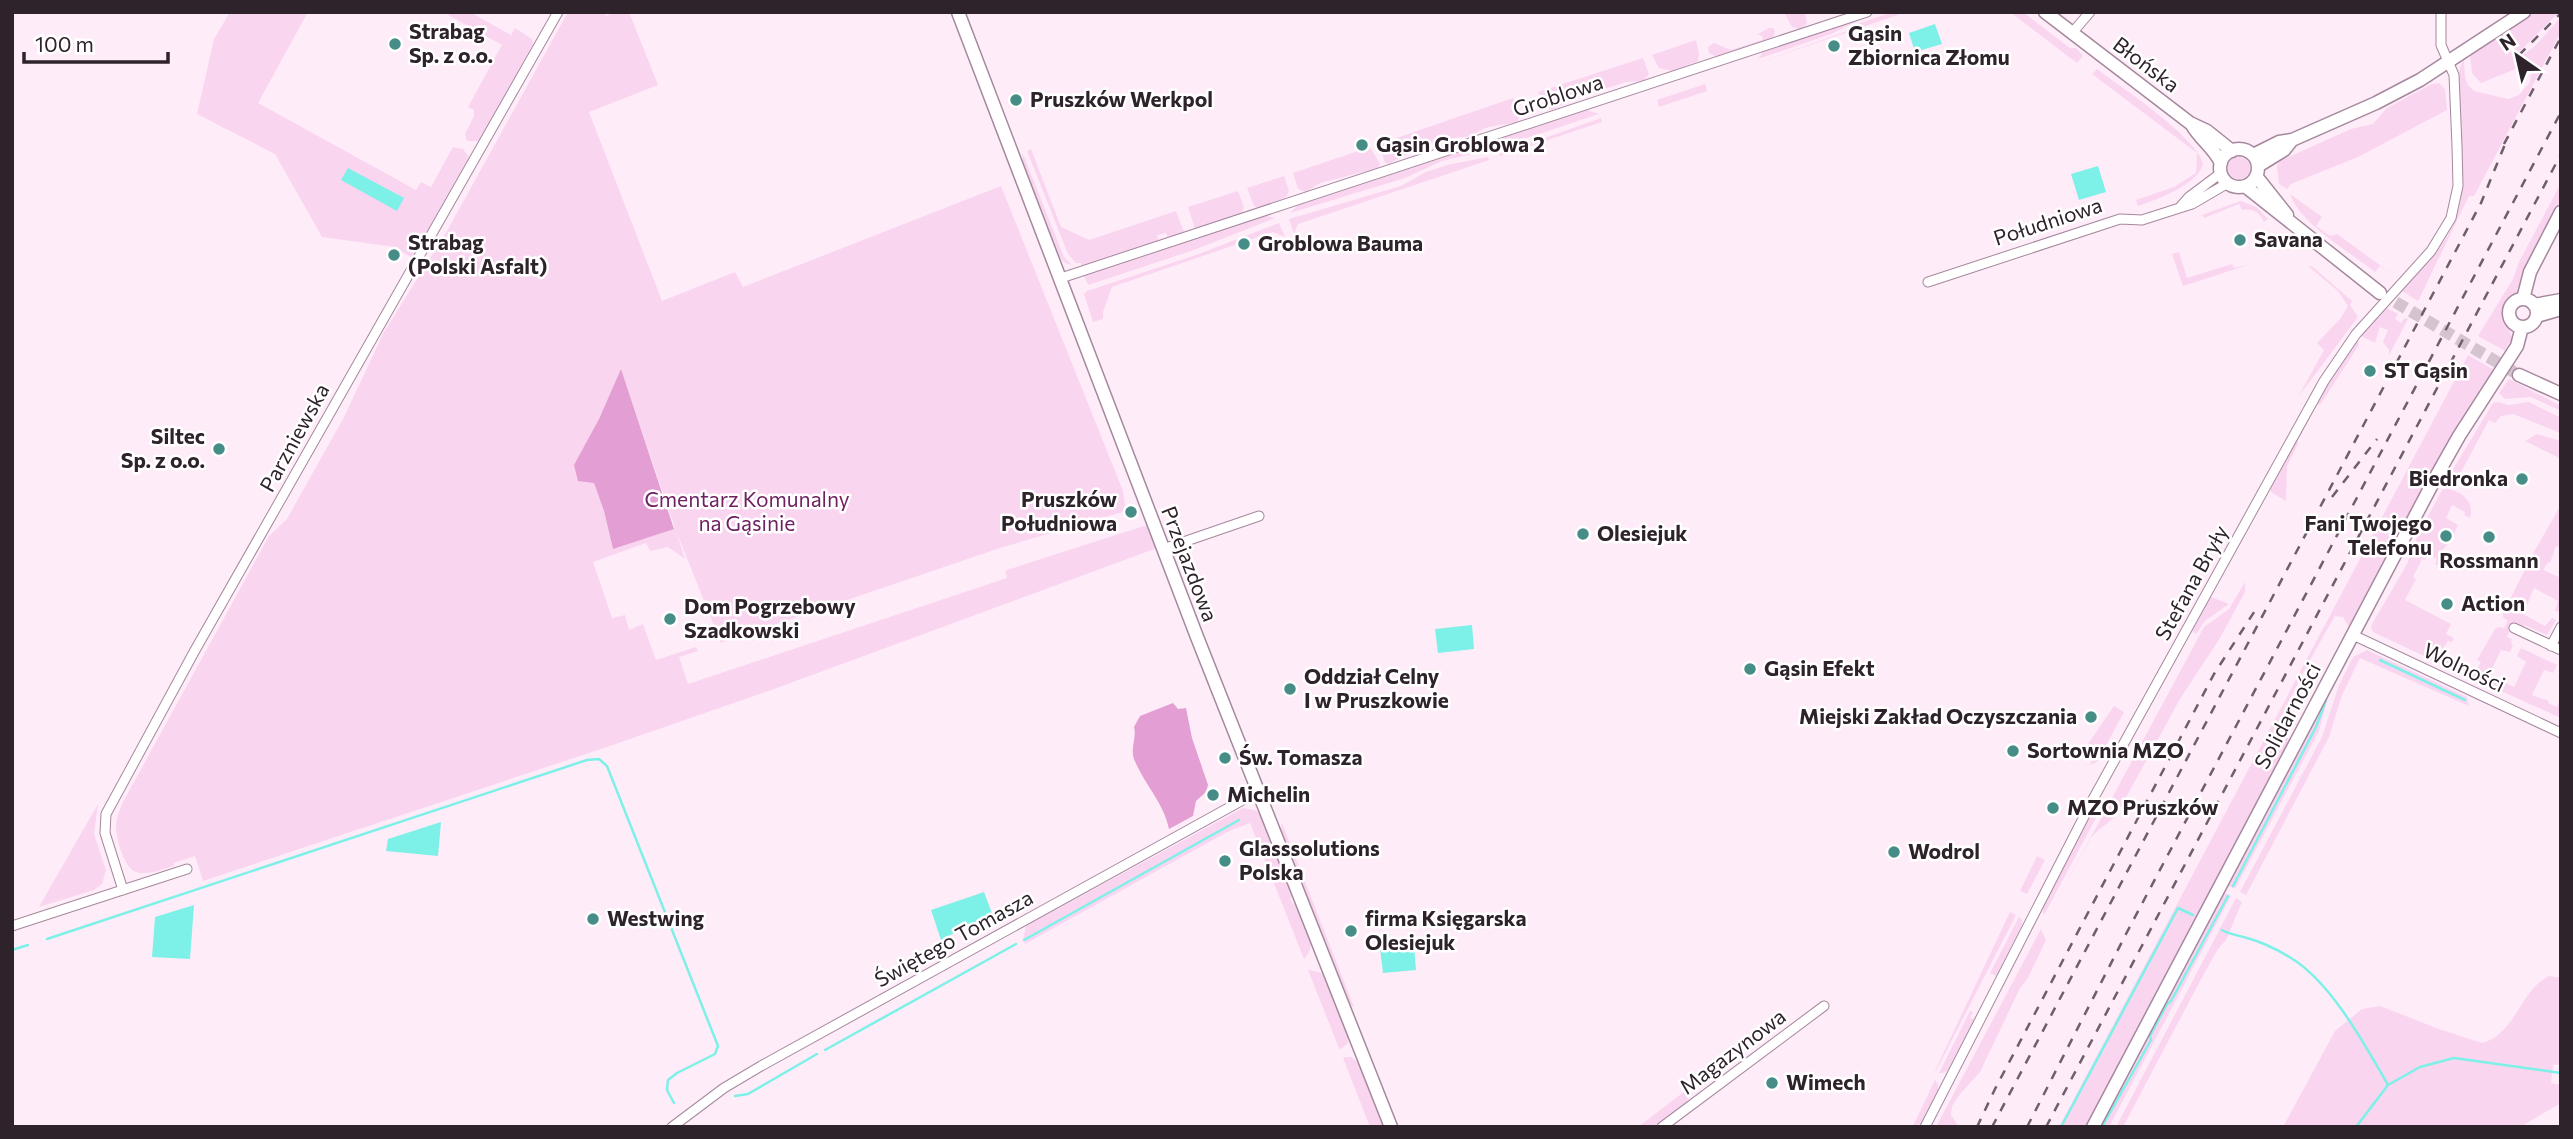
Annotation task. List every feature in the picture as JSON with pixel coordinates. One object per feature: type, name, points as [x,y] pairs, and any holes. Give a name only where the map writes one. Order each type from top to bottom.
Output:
[{"type":"street","name":"Parzniewska","points":[[123,890],[105,833],[106,814],[207,629],[558,12]]},
{"type":"street","name":"Przejazdowa","points":[[958,12],[1163,549],[1391,1127]]},
{"type":"street","name":"Groblowa","points":[[1061,278],[1867,12]]},
{"type":"street","name":"Błońska","points":[[2045,12],[2232,151]]},
{"type":"street","points":[[2072,33],[2090,12]]},
{"type":"street","name":"Stefana Bryły","points":[[1925,1127],[2092,800],[2324,381],[2356,334],[2431,251],[2448,227],[2456,203],[2458,181],[2454,75],[2440,42],[2441,12]]},
{"type":"street","points":[[2245,186],[2256,166],[2284,150],[2292,140],[2376,103],[2449,63],[2524,12]]},
{"type":"street","name":"Błońska","points":[[2190,122],[2200,138],[2216,154],[2223,173]]},
{"type":"street","points":[[2291,221],[2256,166],[2241,149],[2232,151],[2223,173],[2236,187],[2245,186],[2380,293]]},
{"type":"street","name":"Południowa","points":[[1928,282],[2119,219],[2142,220],[2181,206],[2189,197],[2223,173]]},
{"type":"street","points":[[2561,212],[2530,272],[2531,307],[2532,324],[2522,327],[2514,324],[2509,313],[2514,302],[2531,307],[2561,309]]},
{"type":"street","points":[[2531,307],[2561,300]]},
{"type":"street","name":"Solidarności","points":[[2093,1127],[2459,436],[2517,346],[2522,327]]},
{"type":"street","points":[[2519,375],[2561,394]]},
{"type":"street","points":[[1163,549],[1259,516]]},
{"type":"street","points":[[2551,646],[2561,627]]},
{"type":"street","points":[[2514,628],[2561,650]]},
{"type":"street","name":"Wolności","points":[[2353,635],[2561,733]]},
{"type":"street","name":"Świętego Tomasza","points":[[672,1127],[713,1095],[761,1066],[1259,791]]},
{"type":"street","points":[[12,926],[187,869]]},
{"type":"street","name":"Magazynowa","points":[[1662,1127],[1824,1006]]},
{"type":"green space","points":[[230,12],[308,12],[258,103],[416,190],[421,182],[431,187],[453,147],[463,149],[469,157],[412,258],[395,247],[322,237],[275,154],[197,114],[214,39]]},
{"type":"green space","points":[[443,12],[470,12],[511,35],[515,28],[532,39],[533,44],[480,141],[467,141],[465,134],[474,116],[474,110],[468,107],[502,45]]},
{"type":"green space","name":"Cmentarz Komunalny na Gąsinie","points":[[568,12],[604,12],[606,16],[615,12],[629,12],[658,85],[589,112],[662,301],[735,272],[743,287],[1001,186],[1123,491],[1126,511],[1000,548],[721,643],[676,531],[685,559],[668,547],[650,551],[646,543],[593,562],[612,618],[625,615],[629,630],[643,624],[656,660],[696,647],[698,651],[679,657],[688,684],[1007,578],[1007,570],[1147,525],[1157,548],[774,689],[203,881],[195,856],[160,870],[136,872],[124,858],[117,836],[116,820],[123,802],[269,536],[287,519],[344,417],[384,332],[447,231]],"holes":[[[621,370],[675,528],[613,549],[594,483],[599,419]]]},
{"type":"green space","points":[[1784,12],[1805,12],[1807,24],[1800,29],[1792,27]]},
{"type":"green space","points":[[1893,12],[1906,12],[1758,63],[1847,31],[1860,23]]},
{"type":"green space","points":[[2010,12],[2023,12],[2070,48],[2076,48],[2083,56],[2077,63]]},
{"type":"green space","points":[[2532,12],[2559,12],[2518,53],[2520,57],[2535,46],[2561,17],[2561,32],[2474,196],[2469,196],[2418,301],[2402,291],[2438,250],[2449,233],[2461,200],[2462,156],[2458,89],[2460,67],[2464,59],[2465,77],[2474,91],[2508,99],[2519,95],[2530,82],[2531,72],[2518,68],[2481,83],[2472,73],[2470,55]]},
{"type":"green space","points":[[1859,20],[1831,34],[1758,59],[1763,52]]},
{"type":"green space","points":[[1769,28],[1775,31],[1773,38],[1717,57],[1709,53],[1708,47],[1714,43],[1731,50],[1762,40],[1763,37],[1758,34]]},
{"type":"green space","points":[[1696,40],[1698,61],[1673,71],[1659,68],[1652,55]]},
{"type":"green space","points":[[1643,58],[1649,74],[1643,81],[1626,82],[1573,99],[1552,110],[1544,105],[1538,92]]},
{"type":"green space","points":[[2097,69],[2186,139],[2197,152],[2203,163],[2194,178],[2176,190],[2138,206],[2136,200],[2174,187],[2196,173],[2197,153],[2092,74]]},
{"type":"green space","points":[[2439,83],[2445,89],[2447,110],[2358,157],[2291,184],[2287,189],[2279,184],[2277,166],[2280,161],[2351,129],[2373,124],[2387,108],[2432,84]]},
{"type":"green space","points":[[1705,84],[1707,91],[1659,107],[1657,100]]},
{"type":"green space","points":[[1513,98],[1521,112],[1517,122],[1487,128],[1471,137],[1440,142],[1389,164],[1385,163],[1379,144]]},
{"type":"green space","points":[[1587,110],[1599,114],[1497,148],[1504,137]]},
{"type":"green space","points":[[1601,118],[1602,122],[1500,156],[1499,154]]},
{"type":"green space","points":[[1370,147],[1380,164],[1378,168],[1320,183],[1306,192],[1298,189],[1293,173]]},
{"type":"green space","points":[[1472,148],[1485,151],[1442,161],[1405,178],[1290,213],[1297,206]]},
{"type":"green space","points":[[1031,149],[1061,227],[1089,240],[1176,211],[1184,232],[1168,238],[1166,233],[1157,235],[1159,241],[1081,266],[1081,263],[1076,263],[1068,254],[1027,151]]},
{"type":"green space","points":[[1023,154],[1064,257],[1072,265],[1065,263],[1058,255],[1022,164]]},
{"type":"green space","points":[[1488,157],[1489,160],[1298,224],[1294,234],[1289,219],[1401,186],[1426,172],[1447,165]]},
{"type":"green space","points":[[2235,157],[2243,157],[2250,164],[2250,172],[2243,179],[2235,179],[2228,172],[2228,164]]},
{"type":"green space","points":[[1284,176],[1289,191],[1286,197],[1259,208],[1254,206],[1247,188]]},
{"type":"green space","points":[[2561,183],[2561,199],[2523,270],[2516,294],[2505,308],[2512,337],[2505,351],[2478,336],[2513,279],[2519,262]]},
{"type":"green space","points":[[1238,191],[1244,207],[1242,213],[1195,229],[1188,207]]},
{"type":"green space","points":[[2290,194],[2322,217],[2316,226],[2330,236],[2337,234],[2396,277],[2380,266],[2375,272],[2327,237],[2304,216]]},
{"type":"green space","points":[[2241,201],[2256,207],[2268,219],[2264,222],[2258,213],[2242,210],[2239,204],[2204,218],[2203,215],[2193,218]]},
{"type":"green space","points":[[1266,216],[1275,218],[1194,250],[1088,285],[1084,276]]},
{"type":"green space","points":[[1279,223],[1285,237],[1273,232],[1112,287],[1103,319],[1093,322],[1084,294],[1087,291],[1196,255]]},
{"type":"green space","points":[[2179,252],[2187,278],[2232,264],[2234,268],[2251,264],[2183,286],[2172,254]]},
{"type":"green space","points":[[2308,266],[2313,267],[2352,301],[2350,305],[2358,317],[2298,397],[2324,350],[2317,343],[2341,318],[2348,306],[2338,291]]},
{"type":"green space","points":[[2387,308],[2398,314],[2395,319],[2401,323],[2405,318],[2408,319],[2389,355],[2383,342],[2388,330],[2380,327],[2375,343],[2361,336]]},
{"type":"green space","points":[[2358,339],[2359,345],[2320,405],[2316,403]]},
{"type":"green space","points":[[2468,355],[2494,370],[2350,629],[2343,617],[2335,616],[2313,655],[2284,717],[2282,729],[2291,741],[2087,1127],[2059,1127]]},
{"type":"green space","points":[[2509,379],[2561,406],[2561,411],[2531,397],[2505,399],[2499,393]]},
{"type":"green space","points":[[2529,402],[2561,418],[2561,433],[2513,414],[2501,416],[2495,423],[2489,420],[2460,474],[2466,477],[2461,481],[2454,478],[2452,471],[2493,403],[2508,405]]},
{"type":"green space","points":[[2537,434],[2561,441],[2561,459],[2525,441]]},
{"type":"green space","points":[[2295,441],[2299,442],[2287,466],[2286,501],[2271,492],[2270,486]]},
{"type":"green space","points":[[2446,488],[2466,498],[2471,507],[2470,518],[2452,505],[2446,518],[2458,525],[2454,534],[2446,530],[2441,540],[2448,544],[2439,554],[2446,564],[2435,565],[2437,559],[2428,554],[2425,560],[2422,559],[2413,577],[2416,579],[2405,600],[2451,624],[2446,634],[2454,638],[2437,653],[2458,664],[2460,673],[2373,632],[2371,626],[2407,564],[2418,535],[2442,490]]},
{"type":"green space","points":[[2561,505],[2561,548],[2556,546],[2550,563],[2548,562],[2543,570],[2561,578],[2561,612],[2555,611],[2558,601],[2534,588],[2521,613],[2545,626],[2552,618],[2556,620],[2547,635],[2515,624],[2511,632],[2515,634],[2509,632],[2507,637],[2512,639],[2510,652],[2501,650],[2489,675],[2514,687],[2526,662],[2517,656],[2521,648],[2557,665],[2553,673],[2544,670],[2532,695],[2557,707],[2561,696],[2561,718],[2468,676],[2473,667],[2477,669],[2481,662],[2477,660],[2495,629],[2504,628],[2508,621],[2503,617],[2503,613]]},
{"type":"green space","points":[[2245,582],[2245,592],[2220,638],[2180,699],[2118,812],[2091,838],[2048,917],[2204,627],[2229,609]]},
{"type":"green space","points":[[2211,597],[2229,604],[2205,621],[2196,634],[2191,630]]},
{"type":"green space","points":[[2367,650],[2467,697],[2469,706],[2360,658],[2342,695],[2329,737],[2246,895],[2240,892],[2322,737],[2339,685],[2353,657]]},
{"type":"green space","points":[[2331,686],[2319,731],[2235,889],[2229,886],[2228,882]]},
{"type":"green space","points":[[2114,706],[2124,712],[2097,762],[2090,765],[2097,749],[2088,744]]},
{"type":"green space","points":[[2098,798],[2105,801],[2044,915],[2042,907]]},
{"type":"green space","points":[[98,804],[94,834],[106,870],[102,884],[94,890],[39,907]]},
{"type":"green space","points":[[1243,808],[1261,813],[1294,896],[1290,898],[1293,904],[1297,903],[1307,924],[1311,946],[1304,959],[1250,823],[1227,832],[1025,944],[1024,940],[1240,820],[1023,939],[1026,926]]},
{"type":"green space","points":[[1282,823],[1354,1007],[1348,1004],[1280,833]]},
{"type":"green space","points":[[2037,856],[2045,860],[2027,894],[2020,891]]},
{"type":"green space","points":[[2222,894],[2231,896],[2109,1127],[2099,1127]]},
{"type":"green space","points":[[2236,898],[2242,902],[2226,940],[2199,983],[2123,1127],[2116,1127]]},
{"type":"green space","points":[[2010,912],[2016,915],[1935,1071]]},
{"type":"green space","points":[[2019,917],[2022,925],[1996,976],[1990,973]]},
{"type":"green space","points":[[2041,929],[2046,940],[2028,978],[2020,988],[1980,1072],[1952,1106],[1951,1115],[1959,1127],[1936,1127]]},
{"type":"green space","points":[[1308,970],[1324,975],[1336,997],[1348,1037],[1348,1043],[1341,1049],[1339,1048]]},
{"type":"green space","points":[[2549,976],[2561,978],[2561,1064],[2553,1065],[2551,1083],[2561,1085],[2561,1103],[2520,1127],[2283,1127],[2335,1031],[2362,1009],[2380,1006],[2482,1043],[2502,1031],[2531,991]]},
{"type":"green space","points":[[1970,1011],[1973,1012],[1970,1018],[1974,1019],[1948,1070],[1939,1073]]},
{"type":"green space","points":[[1351,1057],[1361,1065],[1385,1127],[1370,1127],[1343,1058]]},
{"type":"green space","points":[[1935,1080],[1938,1090],[1921,1124],[1913,1126]]},
{"type":"green space","points":[[1685,1091],[1688,1095],[1687,1103],[1657,1127],[1638,1127]]},
{"type":"shaded area","points":[[1935,24],[1942,44],[1915,52],[1909,33]]},
{"type":"shaded area","points":[[2098,166],[2106,192],[2079,200],[2071,174]]},
{"type":"shaded area","points":[[348,168],[404,198],[397,211],[341,180]]},
{"type":"shaded area","points":[[621,369],[674,529],[613,549],[594,483],[578,481],[574,465],[599,419]]},
{"type":"shaded area","points":[[1472,625],[1474,649],[1438,653],[1435,629]]},
{"type":"shaded area","points":[[1173,703],[1178,709],[1186,708],[1192,738],[1208,785],[1206,792],[1196,801],[1193,816],[1169,829],[1163,811],[1138,768],[1133,750],[1134,727],[1140,716]]},
{"type":"shaded area","points":[[441,822],[438,856],[386,851],[388,839]]},
{"type":"shaded area","points":[[984,892],[992,913],[941,940],[931,910]]},
{"type":"shaded area","points":[[194,905],[190,959],[152,957],[155,917]]},
{"type":"shaded area","points":[[1414,945],[1416,970],[1383,973],[1380,948]]},
{"type":"waterway","points":[[2380,660],[2465,700]]},
{"type":"waterway","points":[[2233,886],[2316,727],[2326,700]]},
{"type":"waterway","points":[[47,939],[587,760],[599,759],[607,766],[718,1046],[715,1054],[668,1080],[667,1090],[674,1103]]},
{"type":"waterway","points":[[1024,940],[1239,820]]},
{"type":"waterway","points":[[2102,1127],[2228,896]]},
{"type":"waterway","points":[[2061,1127],[2178,908],[2193,915]]},
{"type":"waterway","points":[[2222,930],[2270,946],[2291,958],[2320,982],[2346,1015],[2388,1085]]},
{"type":"waterway","points":[[825,1050],[1016,944]]},
{"type":"waterway","points":[[12,950],[28,945]]},
{"type":"waterway","points":[[735,1096],[748,1094],[817,1054]]},
{"type":"waterway","points":[[2356,1127],[2388,1085],[2420,1067],[2454,1058],[2561,1073]]},
{"type":"tunnel","points":[[2380,293],[2519,375]]},
{"type":"railway","points":[[2519,55],[2561,13]]},
{"type":"railway","points":[[2504,144],[2561,37]]},
{"type":"railway","points":[[2027,1127],[2126,934],[2561,112]]},
{"type":"railway","points":[[1992,1127],[2481,203],[2508,137]]},
{"type":"railway","points":[[2046,1127],[2561,154]]},
{"type":"railway","points":[[2332,497],[2377,439]]},
{"type":"railway","points":[[1977,1127],[2214,674],[2258,606]]},
{"type":"place","name":"Strabag Sp. z o.o.","points":[[395,44]]},
{"type":"place","name":"Gąsin Zbiornica Złomu","points":[[1834,46]]},
{"type":"place","name":"Pruszków Werkpol","points":[[1016,100]]},
{"type":"place","name":"Gąsin Groblowa 2","points":[[1362,145]]},
{"type":"place","name":"Savana","points":[[2240,240]]},
{"type":"place","name":"Groblowa Bauma","points":[[1244,244]]},
{"type":"place","name":"Strabag (Polski Asfalt)","points":[[394,255]]},
{"type":"place","name":"ST Gąsin","points":[[2370,371]]},
{"type":"place","name":"Siltec Sp. z o.o.","points":[[219,449]]},
{"type":"place","name":"Biedronka","points":[[2522,479]]},
{"type":"place","name":"Pruszków Południowa","points":[[1131,512]]},
{"type":"place","name":"Olesiejuk","points":[[1583,534]]},
{"type":"place","name":"Fani Twojego Telefonu","points":[[2446,536]]},
{"type":"place","name":"Rossmann","points":[[2489,537]]},
{"type":"place","name":"Action","points":[[2447,604]]},
{"type":"place","name":"Dom Pogrzebowy Szadkowski","points":[[670,619]]},
{"type":"place","name":"Gąsin Efekt","points":[[1750,669]]},
{"type":"place","name":"Oddział Celny I w Pruszkowie","points":[[1290,689]]},
{"type":"place","name":"Miejski Zakład Oczyszczania","points":[[2091,717]]},
{"type":"place","name":"Sortownia MZO","points":[[2013,751]]},
{"type":"place","name":"Św. Tomasza","points":[[1225,758]]},
{"type":"place","name":"Michelin","points":[[1213,795]]},
{"type":"place","name":"MZO Pruszków","points":[[2053,808]]},
{"type":"place","name":"Wodrol","points":[[1894,852]]},
{"type":"place","name":"Glasssolutions Polska","points":[[1225,861]]},
{"type":"place","name":"Westwing","points":[[593,919]]},
{"type":"place","name":"firma Księgarska Olesiejuk","points":[[1351,931]]},
{"type":"place","name":"Wimech","points":[[1772,1083]]}]
